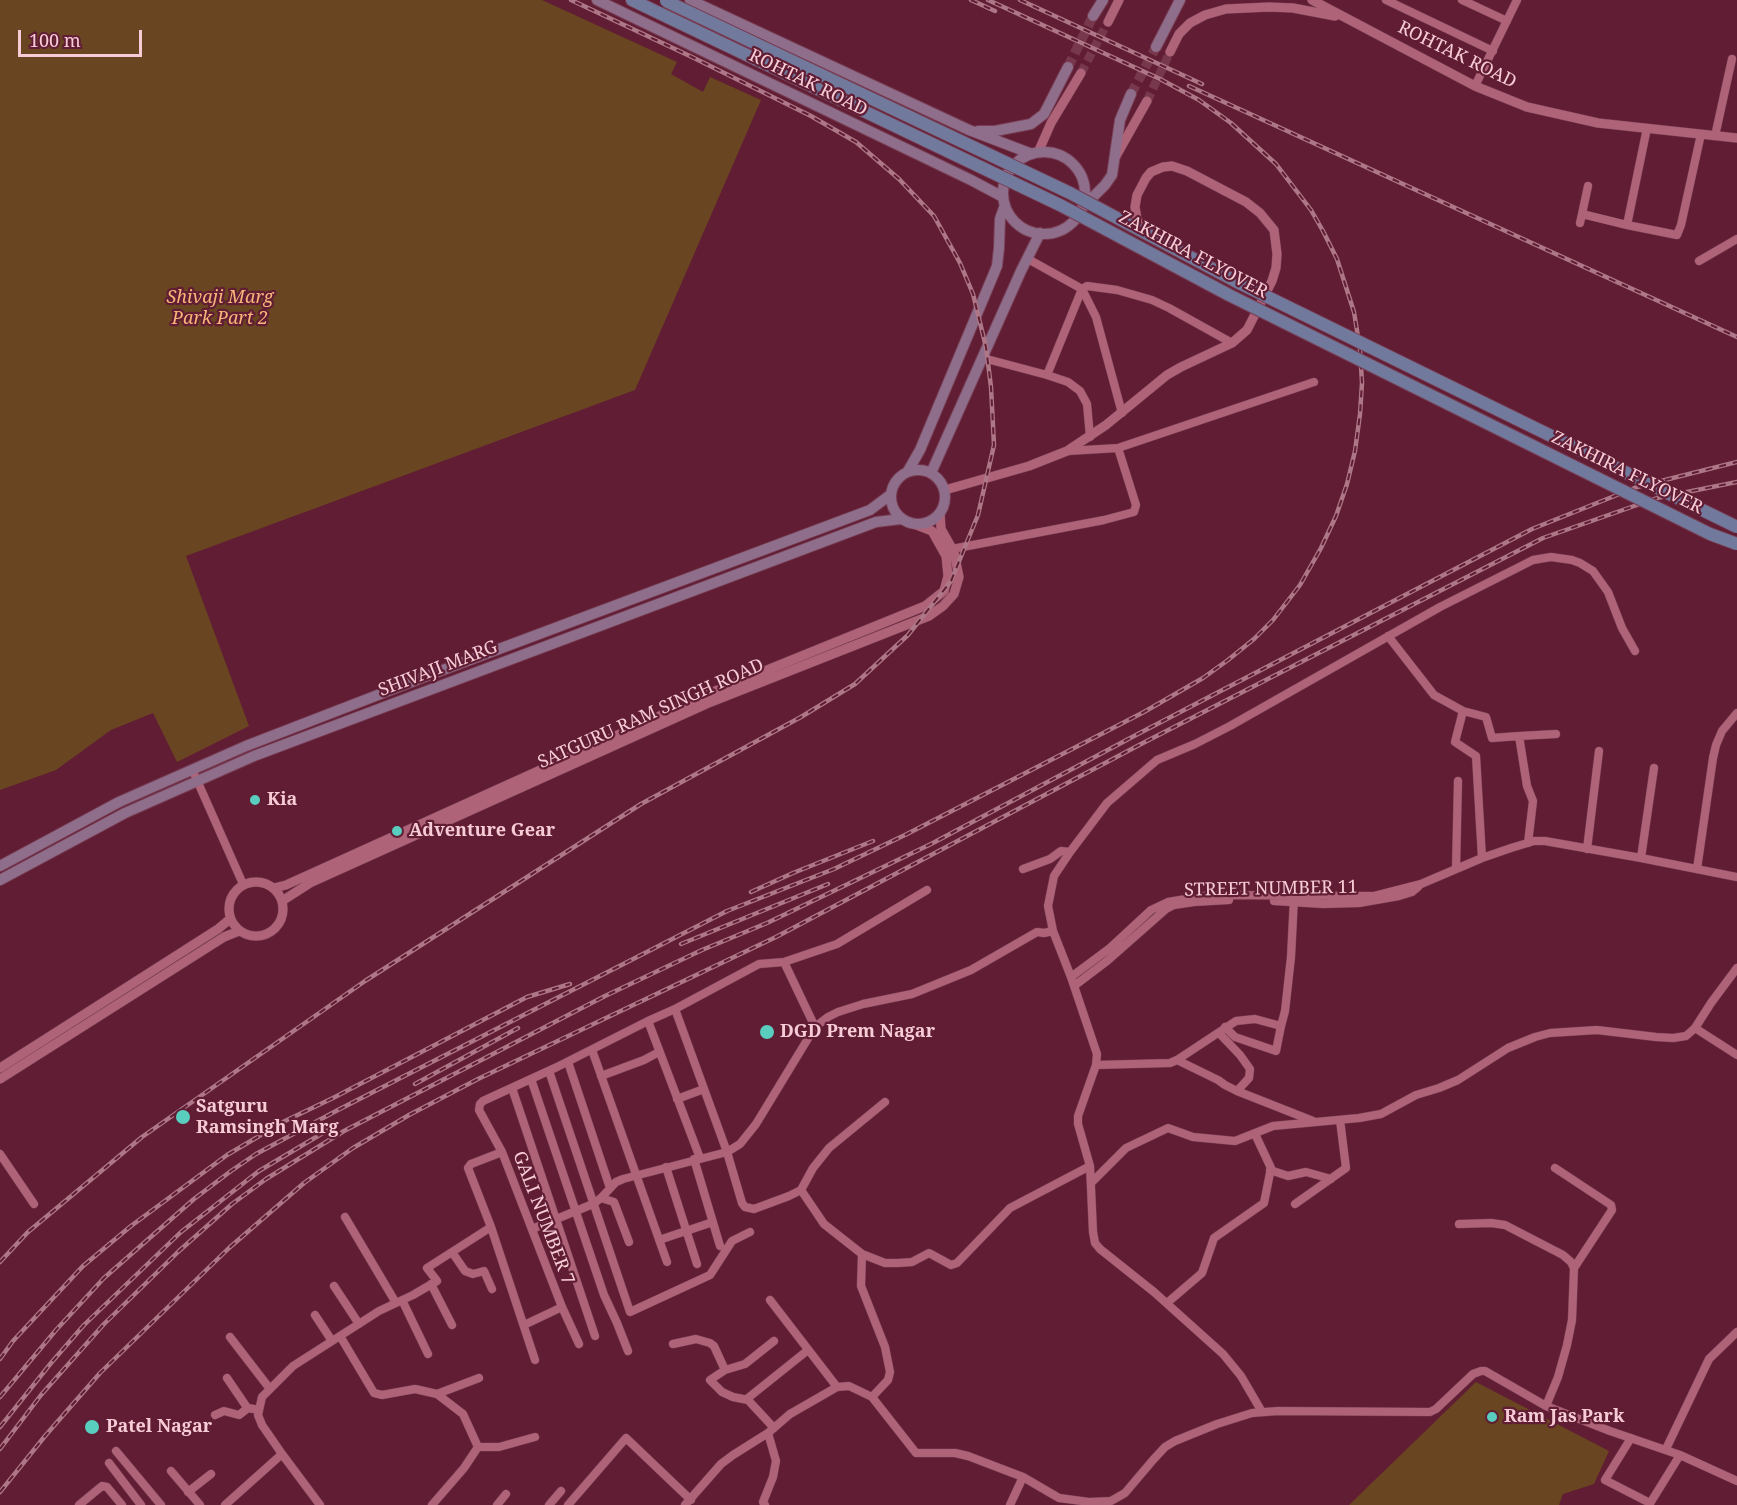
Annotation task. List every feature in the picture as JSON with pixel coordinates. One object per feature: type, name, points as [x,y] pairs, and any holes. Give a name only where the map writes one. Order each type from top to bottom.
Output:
[{"type":"main road","name":"ROHTAK ROAD","points":[[597,0],[960,175],[1004,201]]},
{"type":"main road","name":"ZAKHIRA FLYOVER","points":[[632,0],[1062,206],[1229,295],[1700,528],[1737,544]]},
{"type":"main road","name":"ZAKHIRA FLYOVER","points":[[665,0],[1070,193],[1237,282],[1737,527]]},
{"type":"main road","name":"ROHTAK ROAD","points":[[690,0],[969,130],[1037,153]]},
{"type":"main road","points":[[1093,16],[1103,0]]},
{"type":"main road","points":[[1156,47],[1180,0]]},
{"type":"main road","points":[[969,130],[995,131],[1031,124],[1044,114],[1068,67]]},
{"type":"main road","points":[[1004,201],[1010,215],[1028,230],[1050,233],[1070,224],[1112,175],[1120,120],[1131,94]]},
{"type":"main road","points":[[1047,108],[1051,123]]},
{"type":"main road","points":[[908,471],[920,450],[997,266],[1004,184],[1010,171],[1019,160],[1037,153],[1056,153],[1068,159],[1078,169],[1085,194],[1083,207]]},
{"type":"main road","points":[[931,473],[1040,233]]},
{"type":"main road","points":[[920,469],[931,473],[940,480],[945,490],[945,502],[940,513],[928,522],[914,524],[901,519],[892,508],[890,495],[892,485],[899,476],[908,471],[920,469]]},
{"type":"main road","name":"SHIVAJI MARG","points":[[0,866],[119,802],[264,738],[870,510],[890,495]]},
{"type":"main road","name":"SHIVAJI MARG","points":[[0,880],[125,813],[254,756],[876,522],[901,519]]},
{"type":"street","points":[[1108,22],[1119,0]]},
{"type":"street","name":"ROHTAK ROAD","points":[[1312,0],[1330,4],[1349,19],[1475,86],[1515,103],[1598,123],[1737,138]]},
{"type":"street","points":[[1386,0],[1493,51]]},
{"type":"street","points":[[1462,0],[1508,21]]},
{"type":"street","points":[[1475,86],[1508,21],[1514,1]]},
{"type":"street","points":[[1170,52],[1179,34],[1190,23],[1205,15],[1226,9],[1293,8],[1349,19]]},
{"type":"street","points":[[1715,136],[1732,59]]},
{"type":"street","points":[[1037,153],[1051,123],[1082,72]]},
{"type":"street","points":[[1115,158],[1147,100]]},
{"type":"street","points":[[1627,225],[1647,128]]},
{"type":"street","points":[[1582,214],[1677,235],[1701,134]]},
{"type":"street","points":[[945,490],[1029,466],[1067,451],[1122,413],[1167,375],[1232,343],[1247,330],[1276,268],[1274,230],[1260,213],[1246,202],[1187,171],[1172,166],[1163,167],[1151,172],[1137,195],[1135,207],[1137,219],[1144,233]]},
{"type":"street","points":[[1580,223],[1588,186]]},
{"type":"street","points":[[1699,261],[1737,239]]},
{"type":"street","points":[[1028,259],[1082,289],[1096,317],[1122,413]]},
{"type":"street","points":[[1047,375],[1082,289],[1087,286],[1117,290],[1152,300],[1232,343]]},
{"type":"street","points":[[983,358],[1068,382],[1080,391],[1087,404],[1090,437]]},
{"type":"street","points":[[1067,451],[1118,448],[1314,382]]},
{"type":"street","points":[[952,549],[1130,514],[1136,509],[1136,505],[1118,448]]},
{"type":"street","name":"SATGURU RAM SINGH ROAD","points":[[282,901],[310,883],[711,702],[929,616],[954,594],[959,577],[952,549],[941,529],[940,513]]},
{"type":"street","name":"SATGURU RAM SINGH ROAD","points":[[274,888],[286,885],[708,694],[925,606],[944,591],[948,576],[946,556],[932,531],[914,524]]},
{"type":"street","points":[[1262,1412],[1251,1391],[1231,1363],[1167,1303],[1095,1243],[1090,1166],[1078,1124],[1078,1116],[1096,1065],[1097,1054],[1053,931],[1048,906],[1054,876],[1107,803],[1154,762],[1230,726],[1388,636],[1524,563],[1551,557],[1576,561],[1597,574],[1608,592],[1622,628],[1635,651]]},
{"type":"street","points":[[1388,636],[1434,695],[1463,711],[1486,717],[1492,738],[1556,734]]},
{"type":"street","points":[[1463,711],[1455,742],[1476,756],[1482,858]]},
{"type":"street","points":[[1697,869],[1716,745],[1722,731],[1737,713]]},
{"type":"street","points":[[1519,736],[1527,786],[1533,801],[1528,843]]},
{"type":"street","points":[[1587,849],[1599,751]]},
{"type":"street","points":[[1641,858],[1654,768]]},
{"type":"street","points":[[192,769],[243,884]]},
{"type":"street","points":[[1456,868],[1458,781]]},
{"type":"street","name":"STREET NUMBER 11","points":[[1074,986],[1107,961],[1161,912],[1174,905],[1225,900],[1370,896],[1421,884],[1482,858],[1528,843],[1545,841],[1737,877]]},
{"type":"street","points":[[1023,869],[1050,859],[1061,851],[1070,852]]},
{"type":"street","points":[[264,883],[274,888],[282,901],[283,914],[278,925],[268,933],[259,936],[249,935],[239,931],[230,919],[229,906],[233,893],[243,884],[264,883]]},
{"type":"street","points":[[595,1336],[512,1088],[675,1009],[759,964],[784,962],[837,944],[927,890]]},
{"type":"street","name":"STREET NUMBER 11","points":[[1071,977],[1110,948],[1151,910],[1161,904],[1210,895],[1294,899]]},
{"type":"street","points":[[1222,1030],[1235,1037],[1276,1051],[1286,1011],[1294,899]]},
{"type":"street","points":[[0,1068],[218,929],[230,919]]},
{"type":"street","points":[[0,1079],[214,943],[239,931]]},
{"type":"street","points":[[532,1229],[593,1204],[620,1180],[727,1152],[740,1144],[756,1124],[815,1027],[837,1012],[912,994],[971,970],[1037,932],[1053,931]]},
{"type":"street","points":[[784,962],[815,1027]]},
{"type":"street","points":[[1091,1183],[1126,1148],[1168,1128],[1193,1137],[1235,1141],[1273,1126],[1381,1114],[1416,1095],[1458,1080],[1508,1048],[1543,1035],[1566,1031],[1597,1030],[1673,1038],[1686,1036],[1695,1028],[1737,968]]},
{"type":"street","points":[[675,1009],[745,1207],[754,1209],[801,1190],[813,1168],[829,1148],[885,1102]]},
{"type":"street","points":[[1096,1065],[1170,1063],[1236,1021],[1254,1019],[1281,1026]]},
{"type":"street","points":[[648,1021],[697,1159],[720,1246]]},
{"type":"street","points":[[1695,1028],[1737,1055]]},
{"type":"street","points":[[1222,1030],[1251,1069],[1249,1078],[1237,1091]]},
{"type":"street","points":[[591,1050],[667,1262]]},
{"type":"street","points":[[601,1077],[659,1052]]},
{"type":"street","points":[[1177,1060],[1237,1091],[1316,1122]]},
{"type":"street","points":[[568,1062],[610,1188]]},
{"type":"street","points":[[549,1071],[630,1312],[710,1275],[732,1241],[750,1232]]},
{"type":"street","points":[[531,1079],[604,1296],[628,1351]]},
{"type":"street","name":"GALI NUMBER 7","points":[[512,1088],[483,1101],[479,1110],[502,1152],[562,1307],[579,1344]]},
{"type":"street","points":[[677,1099],[704,1089]]},
{"type":"street","points":[[1295,1204],[1346,1168],[1340,1120]]},
{"type":"street","points":[[1167,1303],[1202,1273],[1214,1238],[1264,1203],[1270,1170],[1255,1134]]},
{"type":"street","points":[[502,1152],[471,1164],[468,1170],[491,1227],[535,1360]]},
{"type":"street","points":[[0,1154],[34,1204]]},
{"type":"street","points":[[801,1190],[824,1224],[862,1254],[885,1263],[898,1263],[912,1262],[929,1253],[951,1265],[957,1263],[1010,1208],[1090,1166]]},
{"type":"street","points":[[666,1167],[697,1264]]},
{"type":"street","points":[[1546,1406],[1568,1345],[1572,1320],[1574,1268],[1612,1208],[1555,1168]]},
{"type":"street","points":[[1270,1170],[1288,1176],[1306,1172],[1331,1179]]},
{"type":"street","points":[[600,1198],[614,1202],[629,1242]]},
{"type":"street","points":[[345,1217],[399,1301],[428,1354]]},
{"type":"street","points":[[659,1240],[713,1222]]},
{"type":"street","points":[[1460,1224],[1505,1225],[1563,1255],[1574,1268]]},
{"type":"street","points":[[320,1505],[262,1425],[258,1415],[262,1397],[293,1366],[379,1311],[437,1281],[428,1268],[491,1227]]},
{"type":"street","points":[[452,1252],[465,1271],[472,1274],[484,1271],[492,1289]]},
{"type":"street","points":[[862,1254],[861,1286],[885,1347],[890,1372],[888,1380],[872,1397]]},
{"type":"street","points":[[431,1284],[452,1325]]},
{"type":"street","points":[[334,1286],[358,1324]]},
{"type":"street","points":[[770,1300],[837,1387]]},
{"type":"street","points":[[524,1325],[562,1307]]},
{"type":"street","points":[[315,1315],[336,1338],[374,1393],[382,1395],[415,1389],[437,1394],[463,1414],[478,1447]]},
{"type":"street","points":[[1666,1449],[1709,1359],[1737,1332]]},
{"type":"street","points":[[230,1337],[270,1389]]},
{"type":"street","points":[[673,1344],[696,1339],[710,1342],[725,1370]]},
{"type":"street","points":[[765,1505],[763,1502],[773,1477],[776,1461],[771,1430],[748,1400],[722,1392],[710,1380],[725,1370],[745,1364],[774,1341]]},
{"type":"street","points":[[748,1400],[750,1395],[808,1350]]},
{"type":"street","points":[[568,1505],[626,1438],[690,1502],[721,1464],[771,1430],[790,1414],[837,1387],[849,1386],[872,1397],[916,1453],[961,1455],[1023,1477],[1059,1498],[1089,1502],[1111,1501],[1125,1494],[1159,1454],[1175,1441],[1236,1417],[1262,1412],[1431,1412],[1473,1374],[1481,1371],[1485,1371],[1546,1406],[1666,1449],[1737,1481]]},
{"type":"street","points":[[227,1378],[248,1408],[259,1410]]},
{"type":"street","points":[[437,1394],[479,1378]]},
{"type":"street","points":[[215,1415],[224,1411],[239,1415],[248,1408]]},
{"type":"street","points":[[478,1447],[499,1447],[534,1437]]},
{"type":"street","points":[[1631,1438],[1605,1480],[1649,1504],[1680,1455]]},
{"type":"street","points":[[432,1505],[464,1468],[478,1447]]},
{"type":"street","points":[[116,1451],[161,1505]]},
{"type":"street","points":[[225,1505],[282,1454]]},
{"type":"street","points":[[109,1463],[141,1505]]},
{"type":"street","points":[[171,1471],[200,1505]]},
{"type":"street","points":[[188,1492],[211,1474]]},
{"type":"street","points":[[1010,1505],[1023,1477]]},
{"type":"street","points":[[79,1505],[102,1486],[107,1487],[122,1505]]},
{"type":"street","points":[[549,1505],[561,1491]]},
{"type":"street","points":[[497,1505],[506,1494]]},
{"type":"green space","name":"Shivaji Marg Park Part 2","points":[[0,0],[542,0],[677,62],[671,74],[703,92],[710,77],[761,100],[635,390],[186,556],[249,726],[177,762],[153,713],[111,730],[56,770],[0,790]]},
{"type":"green space","name":"Ram Jas Park","points":[[1476,1382],[1609,1451],[1594,1484],[1563,1494],[1559,1505],[1349,1505]]},
{"type":"tunnel","points":[[1068,67],[1093,16]]},
{"type":"tunnel","points":[[1081,73],[1108,22]]},
{"type":"tunnel","points":[[1131,94],[1156,47]]},
{"type":"tunnel","points":[[1147,101],[1170,52]]},
{"type":"railway","points":[[0,1262],[28,1232],[142,1137],[365,981],[641,804],[801,717],[855,684],[908,635],[951,581],[978,515],[994,445],[986,347],[973,294],[960,263],[934,216],[899,179],[856,142],[811,116],[571,0]]},
{"type":"railway","points":[[971,0],[995,11]]},
{"type":"railway","points":[[0,1397],[56,1330],[104,1278],[194,1199],[256,1154],[727,911],[834,869],[1144,712],[1203,678],[1254,639],[1273,620],[1300,585],[1336,516],[1355,451],[1360,414],[1362,383],[1360,349],[1354,312],[1337,259],[1323,231],[1311,210],[1276,164],[1231,123],[1199,100],[1160,79],[988,0]]},
{"type":"railway","points":[[1020,0],[1202,84]]},
{"type":"railway","points":[[1189,86],[1737,337]]},
{"type":"railway","points":[[0,1449],[41,1395],[104,1324],[179,1251],[232,1204],[266,1179],[344,1131],[605,996],[702,950],[767,923],[931,844],[1532,529],[1637,487],[1737,462]]},
{"type":"railway","points":[[0,1492],[100,1373],[229,1248],[304,1183],[353,1148],[409,1115],[478,1079],[776,937],[1143,743],[1543,538],[1657,498],[1737,482]]},
{"type":"railway","points":[[751,892],[873,841]]},
{"type":"railway","points":[[681,944],[828,884]]},
{"type":"railway","points":[[0,1359],[13,1341],[83,1266],[131,1226],[227,1155],[283,1122],[527,997],[570,984]]},
{"type":"railway","points":[[415,1084],[518,1028]]},
{"type":"railway","points":[[0,1427],[84,1325],[181,1232],[259,1171],[328,1130]]},
{"type":"place","name":"Kia","points":[[255,800]]},
{"type":"place","name":"Adventure Gear","points":[[397,831]]},
{"type":"place","name":"DGD Prem Nagar","points":[[767,1032]]},
{"type":"place","name":"Satguru Ramsingh Marg","points":[[183,1117]]},
{"type":"place","name":"Ram Jas Park","points":[[1492,1417]]},
{"type":"place","name":"Patel Nagar","points":[[92,1427]]}]
